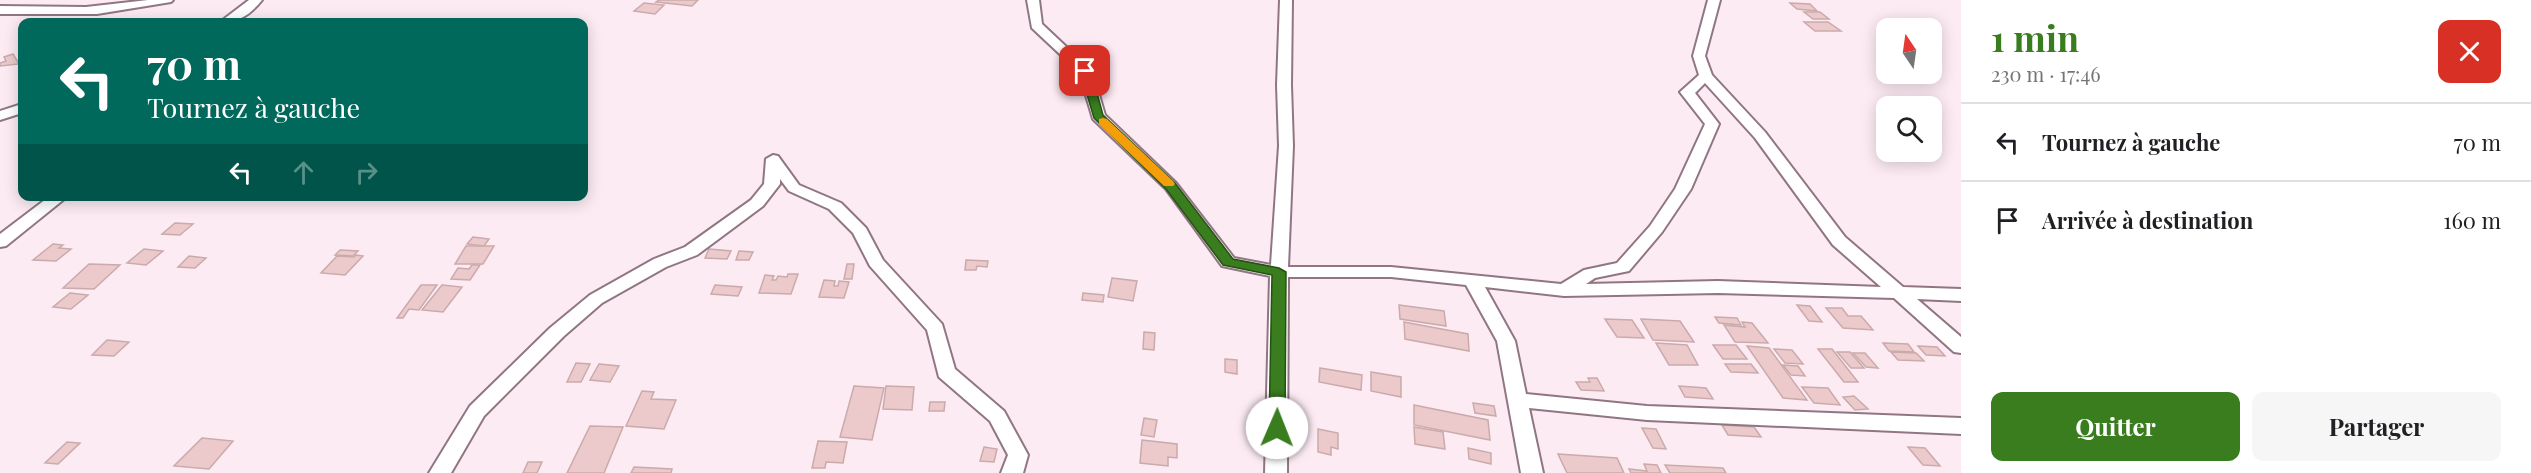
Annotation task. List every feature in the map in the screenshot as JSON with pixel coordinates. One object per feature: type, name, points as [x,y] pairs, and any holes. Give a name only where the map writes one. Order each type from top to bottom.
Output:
[{"type":"street","points":[[71,18],[87,0]]},
{"type":"street","points":[[0,10],[76,11],[141,5],[167,0]]},
{"type":"street","points":[[234,18],[243,14],[256,0]]},
{"type":"street","points":[[1034,0],[1036,25],[1085,71],[1098,116],[1171,186],[1228,262],[1279,272],[1391,272],[1564,290],[1718,287],[1902,295],[1961,295]]},
{"type":"street","points":[[1276,473],[1279,272],[1286,146],[1284,85],[1286,0]]},
{"type":"street","points":[[1714,0],[1699,56],[1706,76],[1760,135],[1839,241],[1961,347]]},
{"type":"street","points":[[1564,290],[1590,274],[1623,267],[1656,229],[1683,189],[1712,124],[1687,92],[1706,76]]},
{"type":"street","points":[[0,116],[18,109]]},
{"type":"street","points":[[440,473],[477,411],[557,332],[596,298],[660,263],[691,251],[757,203],[772,184],[773,159],[794,188],[835,206],[860,231],[876,262],[936,328],[946,372],[997,416],[1018,454],[1012,473]]},
{"type":"street","points":[[0,242],[54,201]]},
{"type":"street","points":[[1472,280],[1506,341],[1532,473]]},
{"type":"street","points":[[1518,400],[1647,413],[1961,426]]},
{"type":"building","points":[[659,0],[698,0],[692,6],[656,2]]},
{"type":"building","points":[[644,3],[664,5],[655,14],[634,11]]},
{"type":"building","points":[[1790,3],[1810,4],[1817,11],[1797,9]]},
{"type":"building","points":[[1804,12],[1820,12],[1829,19],[1813,19]]},
{"type":"building","points":[[1804,22],[1828,22],[1841,31],[1815,31]]},
{"type":"building","points":[[13,54],[18,64],[0,66],[0,63],[6,61],[4,57]]},
{"type":"building","points":[[175,223],[193,224],[180,235],[162,234]]},
{"type":"building","points":[[473,237],[489,239],[484,246],[467,244]]},
{"type":"building","points":[[53,244],[63,245],[59,248],[71,249],[56,261],[33,260]]},
{"type":"building","points":[[466,246],[494,246],[483,264],[455,264]]},
{"type":"building","points":[[144,249],[163,251],[146,265],[127,263]]},
{"type":"building","points":[[709,249],[731,251],[727,259],[705,258]]},
{"type":"building","points":[[340,250],[358,251],[353,256],[335,255]]},
{"type":"building","points":[[739,251],[753,252],[749,260],[736,260]]},
{"type":"building","points":[[189,256],[206,258],[195,268],[178,267]]},
{"type":"building","points":[[337,256],[354,257],[363,256],[345,275],[321,273]]},
{"type":"building","points":[[966,260],[988,261],[987,267],[977,266],[976,270],[965,270]]},
{"type":"building","points":[[89,264],[120,265],[94,289],[63,288]]},
{"type":"building","points":[[847,264],[854,264],[852,279],[844,279]]},
{"type":"building","points":[[472,265],[480,265],[470,280],[451,279],[458,268],[469,269]]},
{"type":"building","points":[[788,274],[798,274],[791,294],[759,293],[765,275],[774,276],[772,280],[776,280],[778,276],[787,277]]},
{"type":"building","points":[[1112,278],[1137,281],[1133,301],[1108,297]]},
{"type":"building","points":[[824,280],[835,281],[834,286],[838,286],[839,281],[849,282],[844,298],[819,297]]},
{"type":"building","points":[[421,285],[437,285],[419,310],[409,309],[403,318],[397,318]]},
{"type":"building","points":[[442,285],[462,287],[443,312],[422,310]]},
{"type":"building","points":[[715,285],[742,287],[738,296],[711,294]]},
{"type":"building","points":[[70,293],[88,295],[71,309],[53,307]]},
{"type":"building","points":[[1083,293],[1104,295],[1103,302],[1082,300]]},
{"type":"building","points":[[1399,305],[1444,311],[1446,326],[1400,319]]},
{"type":"building","points":[[1797,305],[1810,306],[1822,322],[1809,321]]},
{"type":"building","points":[[1826,308],[1842,308],[1848,316],[1861,316],[1873,330],[1843,328]]},
{"type":"building","points":[[1715,317],[1737,318],[1741,325],[1719,323]]},
{"type":"building","points":[[1605,319],[1632,320],[1644,338],[1617,337]]},
{"type":"building","points":[[1641,319],[1680,321],[1694,342],[1653,340]]},
{"type":"building","points":[[1404,322],[1468,334],[1469,351],[1405,339]]},
{"type":"building","points":[[1742,322],[1752,323],[1768,343],[1735,342],[1724,325],[1745,327]]},
{"type":"building","points":[[1144,332],[1155,333],[1154,350],[1143,349]]},
{"type":"building","points":[[107,340],[129,342],[114,356],[92,355]]},
{"type":"building","points":[[1656,343],[1687,345],[1698,365],[1669,365]]},
{"type":"building","points":[[1883,343],[1908,344],[1914,352],[1889,351]]},
{"type":"building","points":[[1713,345],[1736,345],[1747,359],[1723,359]]},
{"type":"building","points":[[1747,346],[1769,348],[1807,400],[1783,398]]},
{"type":"building","points":[[1918,346],[1937,347],[1945,356],[1926,355]]},
{"type":"building","points":[[1774,349],[1792,350],[1803,364],[1785,363]]},
{"type":"building","points":[[1818,349],[1832,349],[1858,382],[1844,382]]},
{"type":"building","points":[[1837,352],[1850,352],[1864,368],[1851,368]]},
{"type":"building","points":[[1891,352],[1916,353],[1924,361],[1898,360]]},
{"type":"building","points":[[1853,353],[1865,353],[1878,368],[1866,367]]},
{"type":"building","points":[[1225,359],[1237,360],[1237,374],[1225,372]]},
{"type":"building","points":[[576,363],[590,364],[581,382],[567,382]]},
{"type":"building","points":[[599,364],[619,366],[610,382],[590,380]]},
{"type":"building","points":[[1725,364],[1751,364],[1758,373],[1731,372]]},
{"type":"building","points":[[1783,365],[1798,366],[1805,376],[1791,375]]},
{"type":"building","points":[[1320,368],[1362,375],[1361,390],[1319,382]]},
{"type":"building","points":[[1371,372],[1401,377],[1401,397],[1371,391]]},
{"type":"building","points":[[1588,378],[1597,378],[1604,391],[1581,390],[1576,382],[1590,382]]},
{"type":"building","points":[[854,386],[884,388],[872,440],[840,437]]},
{"type":"building","points":[[886,386],[914,387],[912,410],[883,409]]},
{"type":"building","points":[[1679,386],[1706,388],[1713,399],[1685,397]]},
{"type":"building","points":[[1802,387],[1828,388],[1840,405],[1814,403]]},
{"type":"building","points":[[642,391],[654,392],[651,399],[676,400],[664,429],[626,426]]},
{"type":"building","points":[[1854,396],[1868,409],[1855,410],[1843,397]]},
{"type":"building","points":[[930,402],[945,402],[944,411],[929,411]]},
{"type":"building","points":[[1473,403],[1494,406],[1496,416],[1475,413]]},
{"type":"building","points":[[1414,405],[1488,420],[1490,440],[1414,425]]},
{"type":"building","points":[[1144,418],[1157,420],[1154,437],[1141,435]]},
{"type":"building","points":[[1722,425],[1754,427],[1761,437],[1728,435]]},
{"type":"building","points":[[590,426],[623,427],[604,473],[567,473]]},
{"type":"building","points":[[1414,427],[1443,432],[1445,449],[1415,444]]},
{"type":"building","points":[[1642,428],[1656,429],[1666,449],[1653,448]]},
{"type":"building","points":[[1318,429],[1338,433],[1338,449],[1331,447],[1331,455],[1318,452]]},
{"type":"building","points":[[202,438],[233,441],[209,469],[174,466]]},
{"type":"building","points":[[1142,440],[1177,444],[1177,458],[1168,457],[1168,466],[1140,463]]},
{"type":"building","points":[[818,441],[847,442],[843,463],[826,462],[825,468],[812,468]]},
{"type":"building","points":[[67,442],[80,443],[58,464],[45,463]]},
{"type":"building","points":[[984,447],[997,449],[994,462],[980,461]]},
{"type":"building","points":[[1908,447],[1925,448],[1940,466],[1923,465]]},
{"type":"building","points":[[1468,448],[1491,453],[1491,464],[1469,459]]},
{"type":"building","points":[[1558,454],[1617,458],[1624,473],[1567,473]]},
{"type":"building","points":[[528,462],[542,462],[537,473],[523,473]]},
{"type":"building","points":[[1644,464],[1657,465],[1661,473],[1631,473],[1629,469],[1647,471]]},
{"type":"building","points":[[1665,465],[1723,468],[1726,473],[1670,473]]},
{"type":"building","points":[[634,467],[672,469],[671,473],[631,473]]},
{"type":"slow traffic","points":[[1103,121],[1168,184]]},
{"type":"route","points":[[1085,71],[1098,116],[1171,186],[1228,262],[1279,272],[1277,428]]}]
